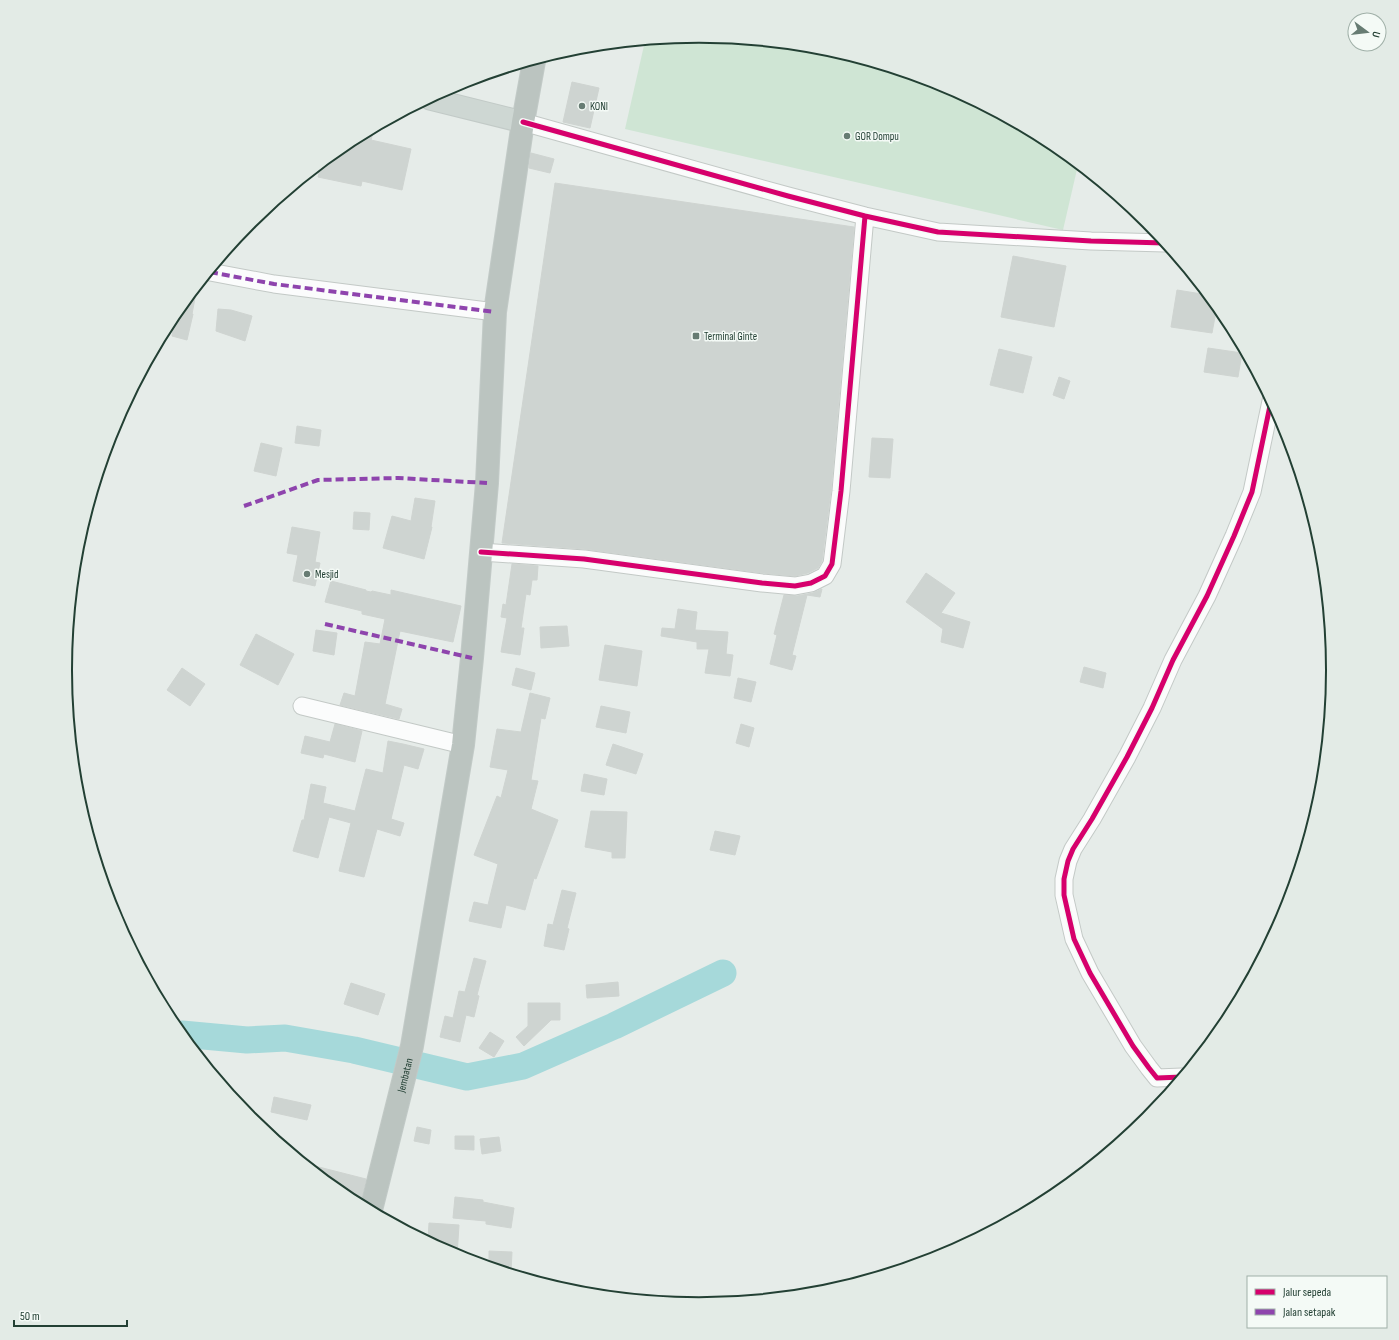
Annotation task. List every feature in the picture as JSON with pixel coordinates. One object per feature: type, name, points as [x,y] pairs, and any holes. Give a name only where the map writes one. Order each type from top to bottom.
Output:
[{"type":"highway","name":"Jembatan","points":[[372,1204],[412,1046],[463,745],[487,483],[495,312],[523,122],[533,65]]},
{"type":"main road","points":[[438,101],[523,122]]},
{"type":"street","points":[[523,122],[788,196],[865,216],[938,232],[1054,239],[1158,243]]},
{"type":"street","points":[[481,552],[584,559],[762,583],[795,586],[810,583],[825,576],[832,564],[841,491],[865,216]]},
{"type":"street","points":[[215,273],[274,284],[495,312]]},
{"type":"street","points":[[1167,1088],[1157,1078],[1133,1046],[1090,973],[1074,938],[1064,895],[1064,879],[1068,861],[1073,849],[1127,757],[1234,536],[1252,492],[1269,409]]},
{"type":"street","points":[[302,706],[463,745]]},
{"type":"street","points":[[1157,1078],[1176,1077]]},
{"type":"green space","name":"GOR Dompu","points":[[700,43],[741,44],[781,48],[822,55],[862,64],[901,76],[977,108],[1013,127],[1048,149],[1077,170],[1063,230],[625,129],[644,45]]},
{"type":"building","points":[[572,82],[599,88],[590,128],[563,122]]},
{"type":"building","points":[[372,136],[371,140],[411,149],[402,190],[362,181],[361,186],[318,177],[319,172]]},
{"type":"building","points":[[531,153],[554,159],[550,173],[529,168]]},
{"type":"building","name":"Terminal Ginte","points":[[555,183],[854,227],[831,490],[822,561],[818,568],[808,573],[795,576],[585,549],[502,543]]},
{"type":"building","points":[[1013,256],[1066,266],[1054,327],[1001,317]]},
{"type":"building","points":[[1177,290],[1201,294],[1215,314],[1212,333],[1171,327]]},
{"type":"building","points":[[195,298],[187,340],[172,336],[173,330]]},
{"type":"building","points":[[218,309],[231,310],[252,316],[245,341],[216,331]]},
{"type":"building","points":[[1208,348],[1239,353],[1241,356],[1238,377],[1204,372]]},
{"type":"building","points":[[999,349],[1032,357],[1023,393],[990,385]]},
{"type":"building","points":[[1059,377],[1070,381],[1064,399],[1053,395]]},
{"type":"building","points":[[297,426],[321,430],[319,446],[295,443]]},
{"type":"building","points":[[872,438],[893,439],[890,478],[869,477]]},
{"type":"building","points":[[261,443],[282,448],[276,476],[254,471]]},
{"type":"building","points":[[415,498],[435,501],[432,527],[424,559],[383,548],[392,516],[411,521]]},
{"type":"building","points":[[354,512],[370,513],[369,530],[353,529]]},
{"type":"building","points":[[292,527],[320,532],[315,562],[320,563],[315,586],[293,581],[298,555],[287,553]]},
{"type":"building","points":[[512,564],[538,566],[537,580],[532,580],[530,595],[526,594],[521,628],[524,628],[520,655],[501,652],[507,618],[501,617],[503,604],[506,605]]},
{"type":"building","points":[[926,573],[955,593],[941,613],[970,622],[963,648],[941,642],[943,629],[906,602]]},
{"type":"building","points":[[331,581],[371,592],[391,595],[391,590],[461,606],[453,642],[400,631],[385,704],[402,709],[399,719],[340,705],[344,693],[355,696],[365,642],[380,644],[385,619],[362,614],[362,611],[325,602]]},
{"type":"building","points":[[822,589],[820,597],[807,595],[792,655],[796,656],[792,670],[770,664],[777,635],[774,634],[784,595],[797,596],[813,593]]},
{"type":"building","points":[[678,609],[697,612],[695,630],[728,632],[726,654],[733,655],[730,676],[705,673],[709,649],[697,649],[697,642],[661,636],[662,628],[675,629]]},
{"type":"building","points":[[567,626],[569,646],[541,648],[540,627]]},
{"type":"building","points":[[316,630],[337,633],[334,655],[313,651]]},
{"type":"building","points":[[256,634],[294,654],[278,685],[240,665]]},
{"type":"building","points":[[605,645],[642,651],[637,686],[599,680]]},
{"type":"building","points":[[1084,667],[1106,673],[1103,688],[1080,682]]},
{"type":"building","points":[[182,668],[205,684],[190,706],[167,690]]},
{"type":"building","points":[[516,668],[535,673],[531,690],[512,685]]},
{"type":"building","points":[[738,678],[756,682],[751,702],[734,698]]},
{"type":"building","points":[[530,693],[550,698],[545,719],[541,718],[531,780],[538,781],[531,809],[558,820],[536,879],[534,878],[525,910],[506,905],[501,928],[469,921],[474,902],[488,905],[498,864],[474,855],[497,796],[501,798],[508,770],[490,767],[497,729],[521,732]]},
{"type":"building","points":[[601,706],[630,712],[626,733],[596,727]]},
{"type":"building","points":[[335,724],[362,731],[355,762],[324,754],[323,758],[301,753],[305,736],[330,742]]},
{"type":"building","points":[[741,724],[754,728],[749,747],[736,743]]},
{"type":"building","points":[[388,741],[424,749],[418,769],[404,765],[391,819],[404,823],[400,836],[377,829],[364,877],[339,871],[351,823],[329,817],[318,858],[293,851],[302,820],[304,820],[311,784],[326,787],[323,803],[355,811],[366,769],[383,773]]},
{"type":"building","points":[[613,744],[643,754],[636,774],[606,765]]},
{"type":"building","points":[[584,774],[607,779],[604,795],[581,791]]},
{"type":"building","points":[[591,811],[627,812],[625,858],[612,858],[612,852],[585,847]]},
{"type":"building","points":[[715,831],[740,836],[735,855],[710,850]]},
{"type":"building","points":[[562,890],[576,893],[567,928],[569,929],[564,950],[544,946],[548,924],[553,925]]},
{"type":"building","points":[[474,958],[486,961],[477,995],[479,996],[474,1017],[466,1015],[460,1042],[440,1037],[445,1016],[453,1018],[459,991],[465,992]]},
{"type":"building","points":[[618,982],[619,996],[587,998],[586,985]]},
{"type":"building","points":[[351,983],[385,994],[378,1015],[344,1004]]},
{"type":"building","points":[[528,1003],[560,1003],[560,1020],[551,1020],[524,1046],[516,1037],[528,1026]]},
{"type":"building","points":[[490,1032],[504,1041],[494,1057],[479,1048]]},
{"type":"building","points":[[274,1097],[311,1105],[307,1120],[271,1112]]},
{"type":"building","points":[[417,1127],[431,1130],[429,1144],[414,1141]]},
{"type":"building","points":[[455,1136],[474,1136],[474,1150],[455,1149]]},
{"type":"building","points":[[499,1137],[501,1151],[482,1154],[480,1139]]},
{"type":"building","points":[[318,1167],[366,1179],[362,1198]]},
{"type":"building","points":[[455,1197],[483,1200],[483,1202],[514,1208],[511,1228],[486,1224],[486,1221],[453,1218]]},
{"type":"building","points":[[429,1223],[459,1225],[458,1248],[428,1235]]},
{"type":"building","points":[[489,1251],[512,1252],[511,1268],[489,1260]]},
{"type":"waterway","points":[[190,1035],[247,1040],[285,1038],[354,1050],[467,1077],[523,1066],[614,1026],[723,973]]},
{"type":"marked path","points":[[215,273],[274,284],[495,312]]},
{"type":"marked path","points":[[244,506],[318,480],[398,478],[487,483]]},
{"type":"marked path","points":[[325,624],[472,658]]},
{"type":"cycle path","points":[[523,122],[788,196],[865,216],[938,232],[1091,241],[1158,243]]},
{"type":"cycle path","points":[[481,552],[584,559],[762,583],[795,586],[811,583],[825,576],[832,564],[841,491],[865,216]]},
{"type":"cycle path","points":[[1176,1077],[1157,1078],[1133,1046],[1090,973],[1074,939],[1064,895],[1064,879],[1068,861],[1073,849],[1127,757],[1152,708],[1173,660],[1207,596],[1234,536],[1252,492],[1269,409]]},
{"type":"place","name":"KONI","points":[[582,106]]},
{"type":"place","name":"GOR Dompu","points":[[847,136]]},
{"type":"place","name":"Terminal Ginte","points":[[696,336]]},
{"type":"place","name":"Mesjid","points":[[307,574]]}]
